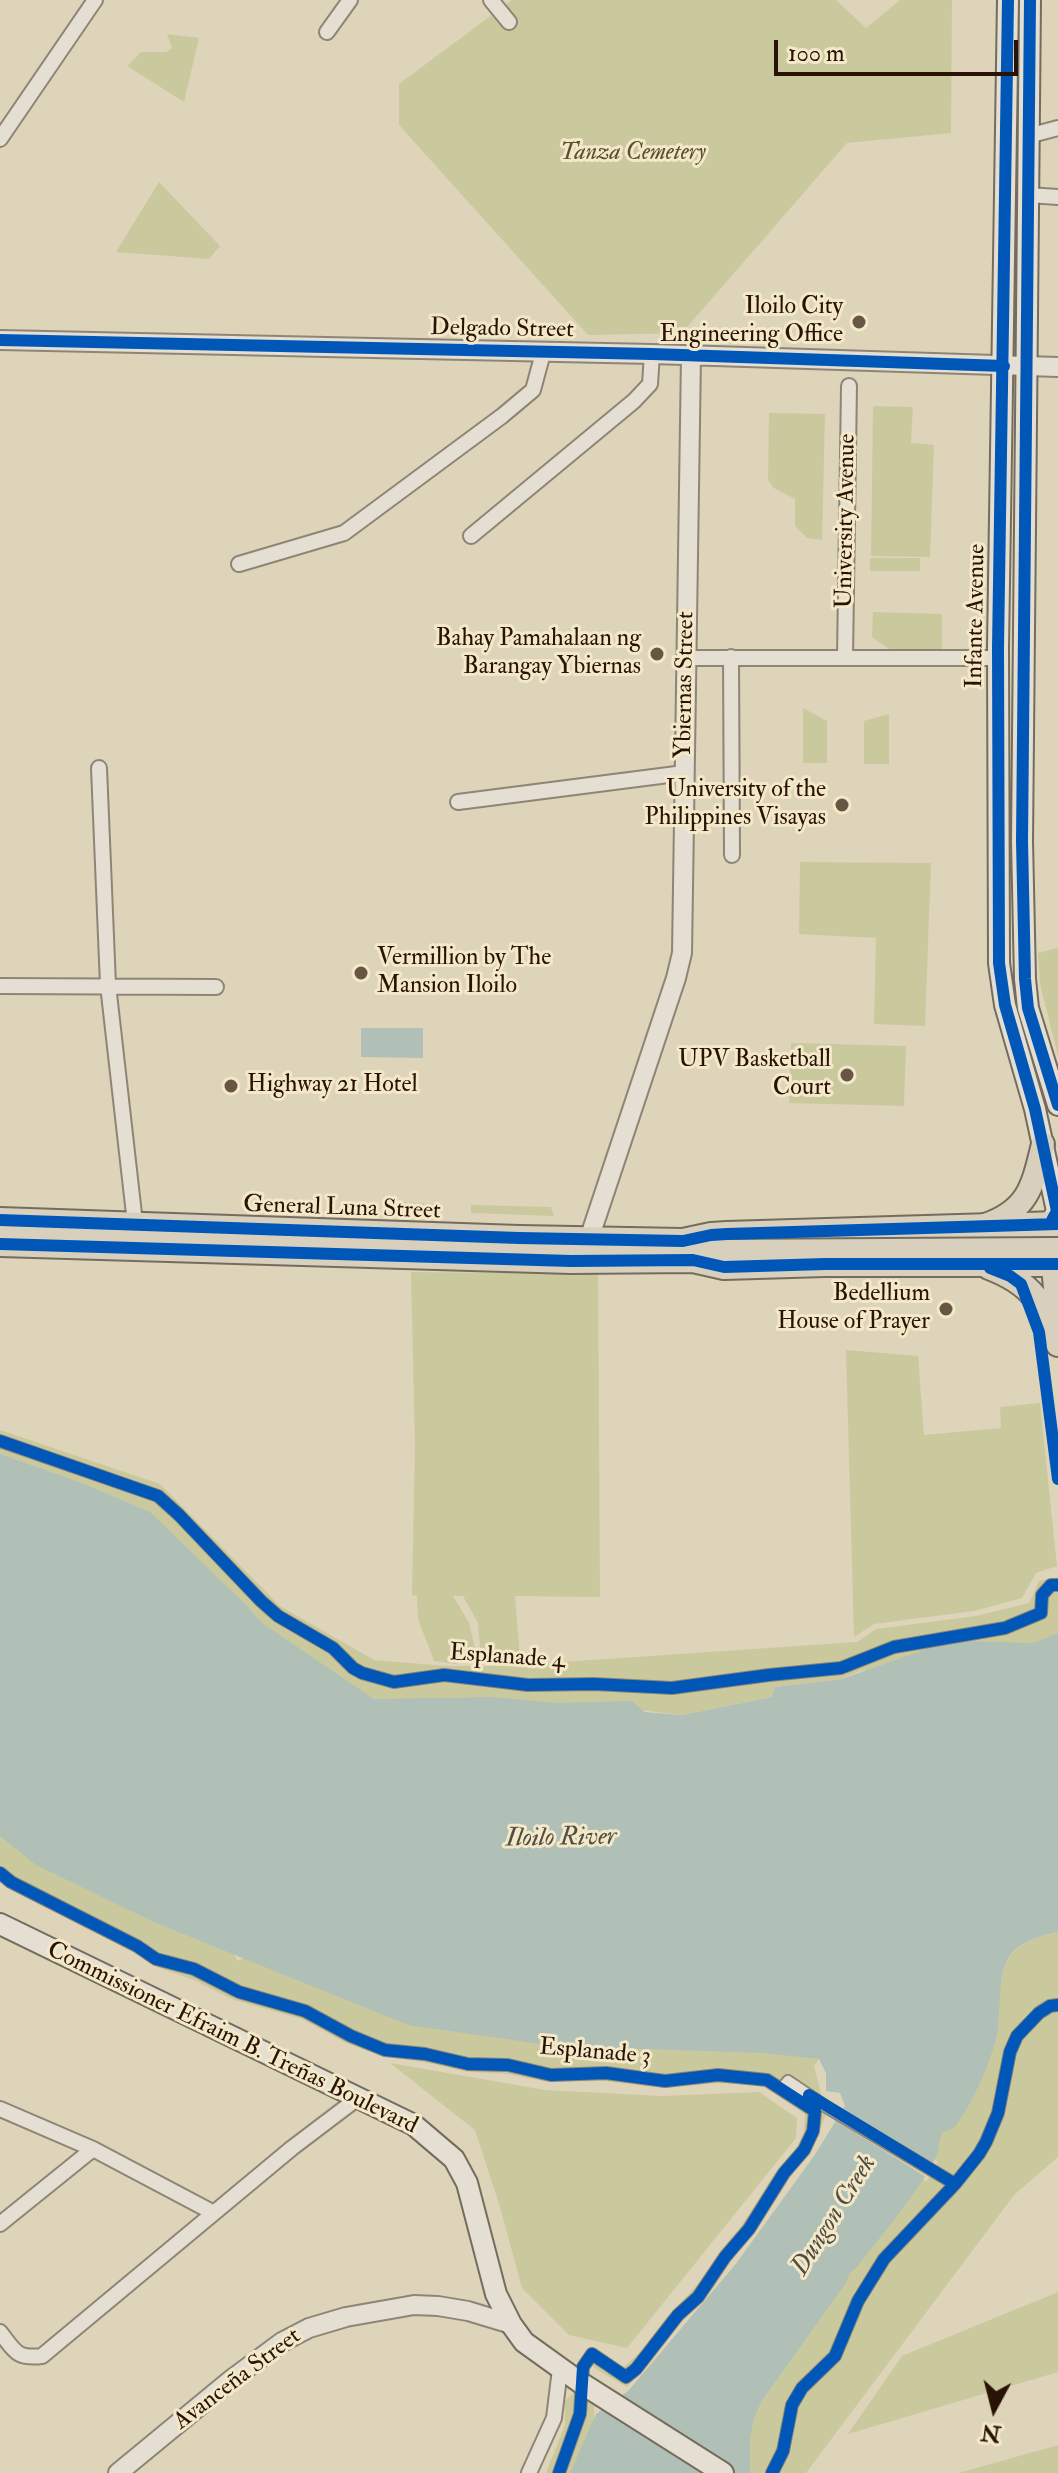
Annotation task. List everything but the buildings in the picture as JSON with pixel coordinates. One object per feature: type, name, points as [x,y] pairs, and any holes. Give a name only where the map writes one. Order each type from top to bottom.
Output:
[{"type":"highway","name":"General Luna Street","points":[[0,1220],[72,1234],[556,1261],[696,1251],[711,1235],[1054,1224]]},
{"type":"highway","name":"General Luna Street","points":[[0,1244],[135,1223],[589,1239],[696,1251],[724,1267],[979,1264],[1056,1259]]},
{"type":"highway","points":[[1054,1224],[1058,1306]]},
{"type":"highway","points":[[979,1264],[1010,1276],[1033,1293],[1049,1320],[1058,1344]]},
{"type":"main road","name":"Infante Avenue","points":[[1008,0],[998,658],[999,963],[1005,1005],[1043,1144],[1057,1211],[1054,1224]]},
{"type":"main road","name":"Infante Avenue","points":[[1030,0],[1022,841],[1025,979],[1028,1008],[1058,1105]]},
{"type":"main road","points":[[1002,459],[1026,459]]},
{"type":"main road","points":[[979,1227],[1007,1216],[1027,1196],[1043,1144]]},
{"type":"main road","points":[[696,1251],[1056,1259]]},
{"type":"main road","name":"Commissioner Efraim B. Treñas Boulevard","points":[[0,1924],[414,2125],[454,2159],[467,2183],[496,2294],[524,2342],[581,2383],[723,2473]]},
{"type":"street","points":[[0,139],[95,0]]},
{"type":"street","points":[[327,32],[350,0]]},
{"type":"street","points":[[491,0],[509,22]]},
{"type":"street","points":[[1028,136],[1058,128]]},
{"type":"street","points":[[1028,195],[1058,197]]},
{"type":"street","name":"Delgado Street","points":[[0,340],[652,354],[1058,367]]},
{"type":"street","points":[[239,564],[344,533],[533,390],[543,353]]},
{"type":"street","points":[[471,536],[634,401],[650,384],[652,354]]},
{"type":"street","name":"Ybiernas Street","points":[[589,1239],[682,953],[691,356]]},
{"type":"street","name":"University Avenue","points":[[845,657],[849,386]]},
{"type":"street","points":[[731,657],[732,855]]},
{"type":"street","points":[[687,658],[998,658]]},
{"type":"street","points":[[99,768],[108,985],[135,1223]]},
{"type":"street","points":[[458,802],[684,773]]},
{"type":"street","points":[[0,986],[216,987]]},
{"type":"street","name":"Esplanade 4","points":[[0,1441],[158,1496],[278,1616],[333,1648],[353,1668],[394,1682],[444,1675],[540,1686],[594,1684],[672,1688],[829,1670],[894,1647],[1019,1624],[1041,1613],[1041,1601],[1046,1589],[1058,1585]]},
{"type":"street","name":"Esplanade 3","points":[[0,1873],[11,1882],[126,1939],[156,1959],[194,1969],[239,1992],[305,2011],[385,2050],[425,2054],[468,2064],[508,2065],[551,2075],[606,2073],[665,2081],[718,2075],[767,2080],[815,2111],[813,2131],[804,2150],[784,2173],[749,2229],[698,2297],[678,2315],[636,2369],[626,2377],[592,2354],[583,2367],[581,2383]]},
{"type":"street","points":[[772,2473],[783,2451],[792,2405],[802,2388],[835,2356],[849,2320],[876,2270],[979,2154],[992,2130],[1010,2052],[1017,2036],[1039,2013],[1058,2005]]},
{"type":"street","points":[[782,2088],[788,2081],[955,2184]]},
{"type":"street","points":[[0,2332],[15,2352],[27,2358],[42,2356],[292,2148],[358,2098]]},
{"type":"street","points":[[0,2109],[93,2149],[214,2213]]},
{"type":"street","points":[[0,2224],[93,2149]]},
{"type":"street","name":"Avanceña Street","points":[[118,2473],[232,2379],[282,2342],[309,2328],[346,2317],[414,2305],[468,2311],[511,2324]]},
{"type":"street","points":[[529,2473],[554,2418],[560,2369]]},
{"type":"street","points":[[559,2473],[580,2414],[581,2383]]},
{"type":"green space","name":"Tanza Cemetery","points":[[512,0],[836,0],[866,28],[900,0],[952,0],[951,133],[847,143],[682,333],[588,335],[399,125],[399,84]]},
{"type":"green space","points":[[167,34],[199,38],[184,102],[127,66],[141,52],[166,52],[172,48]]},
{"type":"green space","points":[[159,182],[220,246],[209,259],[116,252]]},
{"type":"green space","points":[[873,406],[913,407],[911,443],[934,445],[930,557],[871,556]]},
{"type":"green space","points":[[769,413],[825,414],[822,540],[807,538],[795,526],[795,499],[774,488],[768,480]]},
{"type":"green space","points":[[870,558],[920,558],[920,571],[870,571]]},
{"type":"green space","points":[[873,612],[942,614],[942,650],[889,649],[872,637]]},
{"type":"green space","points":[[803,708],[827,721],[827,763],[803,763]]},
{"type":"green space","points":[[889,714],[889,764],[864,764],[864,721]]},
{"type":"green space","points":[[800,862],[931,863],[925,1026],[874,1024],[876,938],[799,934]]},
{"type":"green space","points":[[1058,948],[1058,1056],[1040,984],[1038,953]]},
{"type":"green space","name":"UPV Basketball Court","points":[[791,1043],[906,1046],[904,1106],[789,1103]]},
{"type":"green space","points":[[381,1201],[436,1204],[436,1212],[383,1210]]},
{"type":"green space","points":[[471,1205],[551,1207],[554,1216],[471,1213]]},
{"type":"green space","points":[[411,1272],[598,1274],[600,1597],[515,1596],[520,1658],[481,1661],[478,1623],[463,1596],[453,1596],[469,1623],[476,1652],[456,1664],[434,1661],[418,1619],[417,1596],[412,1595],[415,1445]]},
{"type":"green space","points":[[846,1350],[918,1356],[924,1435],[1001,1428],[1000,1407],[1040,1403],[1057,1566],[1036,1573],[1022,1598],[974,1611],[874,1624],[854,1637]]},
{"type":"green space","points":[[0,1430],[160,1484],[280,1606],[374,1660],[447,1666],[502,1666],[857,1642],[876,1629],[976,1616],[1029,1603],[1039,1581],[1058,1577],[1058,1649],[860,1671],[842,1679],[775,1687],[772,1697],[682,1715],[607,1706],[374,1699],[0,1472]]},
{"type":"green space","points":[[0,1801],[222,1936],[238,1961],[270,1941],[829,2044],[814,2066],[822,2098],[831,2101],[811,2153],[794,2172],[713,2288],[627,2387],[581,2357],[590,2347],[624,2367],[641,2351],[666,2318],[703,2279],[777,2170],[797,2147],[804,2132],[805,2114],[765,2086],[717,2083],[666,2088],[604,2081],[547,2082],[384,2057],[346,2043],[302,2019],[234,2000],[194,1980],[154,1966],[130,1950],[7,1888],[0,1882]]},
{"type":"green space","points":[[1058,1932],[1058,2157],[1014,2195],[806,2473],[750,2473],[731,2422],[917,2173],[926,2182],[938,2162],[921,2147],[993,1984],[1003,1980],[1003,1968],[1020,1946]]},
{"type":"green space","points":[[390,2063],[545,2090],[662,2096],[759,2092],[797,2118],[796,2138],[627,2348],[569,2335],[522,2288],[475,2130]]},
{"type":"green space","points":[[1058,2292],[1058,2372],[848,2434],[902,2356]]},
{"type":"green space","points":[[575,2391],[594,2404],[594,2473],[546,2473],[565,2425],[565,2401]]},
{"type":"green space","points":[[1058,2445],[1058,2473],[959,2473]]},
{"type":"water","points":[[361,1028],[423,1028],[423,1058],[361,1057]]},
{"type":"water","points":[[0,1454],[82,1483],[150,1512],[262,1623],[374,1699],[493,1697],[555,1703],[632,1701],[645,1712],[682,1715],[772,1697],[775,1687],[842,1679],[931,1645],[964,1641],[1033,1643],[1058,1633],[1058,1932],[1021,1945],[1011,1954],[1002,1977],[996,2039],[976,2091],[956,2126],[942,2133],[929,2170],[900,2213],[850,2273],[761,2402],[753,2421],[750,2440],[750,2473],[570,2473],[596,2414],[628,2391],[735,2265],[814,2156],[845,2106],[840,2093],[826,2091],[826,2073],[819,2059],[763,2053],[555,2046],[408,2025],[156,1923],[36,1865],[0,1836]]},
{"type":"pier","points":[[840,2107],[936,2165],[928,2178],[833,2119]]},
{"type":"cycle path","points":[[1008,0],[998,647],[999,963],[1005,1005],[1035,1109],[1057,1211],[1050,1224]]},
{"type":"cycle path","points":[[1030,0],[1022,841],[1025,979],[1028,1008],[1058,1105]]},
{"type":"cycle path","points":[[0,340],[652,354],[1004,366]]},
{"type":"cycle path","points":[[0,1220],[683,1241],[727,1234],[1058,1224]]},
{"type":"cycle path","points":[[0,1244],[571,1261],[693,1260],[724,1267],[1058,1264]]},
{"type":"cycle path","points":[[990,1268],[1021,1284],[1039,1332],[1058,1479]]},
{"type":"cycle path","points":[[0,1441],[158,1496],[278,1616],[333,1648],[353,1668],[394,1682],[444,1675],[528,1685],[672,1688],[841,1668],[894,1647],[1005,1628],[1041,1613],[1042,1595],[1051,1585],[1058,1585]]},
{"type":"cycle path","points":[[0,1873],[11,1882],[137,1946],[156,1959],[194,1969],[239,1992],[305,2011],[385,2050],[425,2054],[468,2064],[508,2065],[551,2075],[606,2073],[665,2081],[718,2075],[767,2080],[815,2111],[813,2131],[804,2150],[784,2173],[749,2229],[698,2297],[678,2315],[636,2369],[626,2377],[592,2354],[583,2367],[580,2414],[559,2473]]},
{"type":"cycle path","points":[[772,2473],[783,2451],[792,2405],[802,2388],[835,2356],[858,2301],[884,2259],[955,2184],[986,2142],[998,2113],[1010,2052],[1017,2036],[1039,2013],[1058,2005]]},
{"type":"cycle path","points":[[809,2095],[955,2184]]},
{"type":"place","name":"Iloilo City Engineering Office","points":[[859,322]]},
{"type":"place","name":"Bahay Pamahalaan ng Barangay Ybiernas","points":[[657,654]]},
{"type":"place","name":"University of the Philippines Visayas","points":[[842,805]]},
{"type":"place","name":"Vermillion by The Mansion Iloilo","points":[[361,973]]},
{"type":"place","name":"UPV Basketball Court","points":[[847,1075]]},
{"type":"place","name":"Highway 21 Hotel","points":[[231,1086]]},
{"type":"place","name":"Bedellium House of Prayer","points":[[946,1309]]},
{"type":"water label","name":"Iloilo River","points":[[561,1839]]},
{"type":"water label","name":"Dungon Creek","points":[[835,2216]]}]
